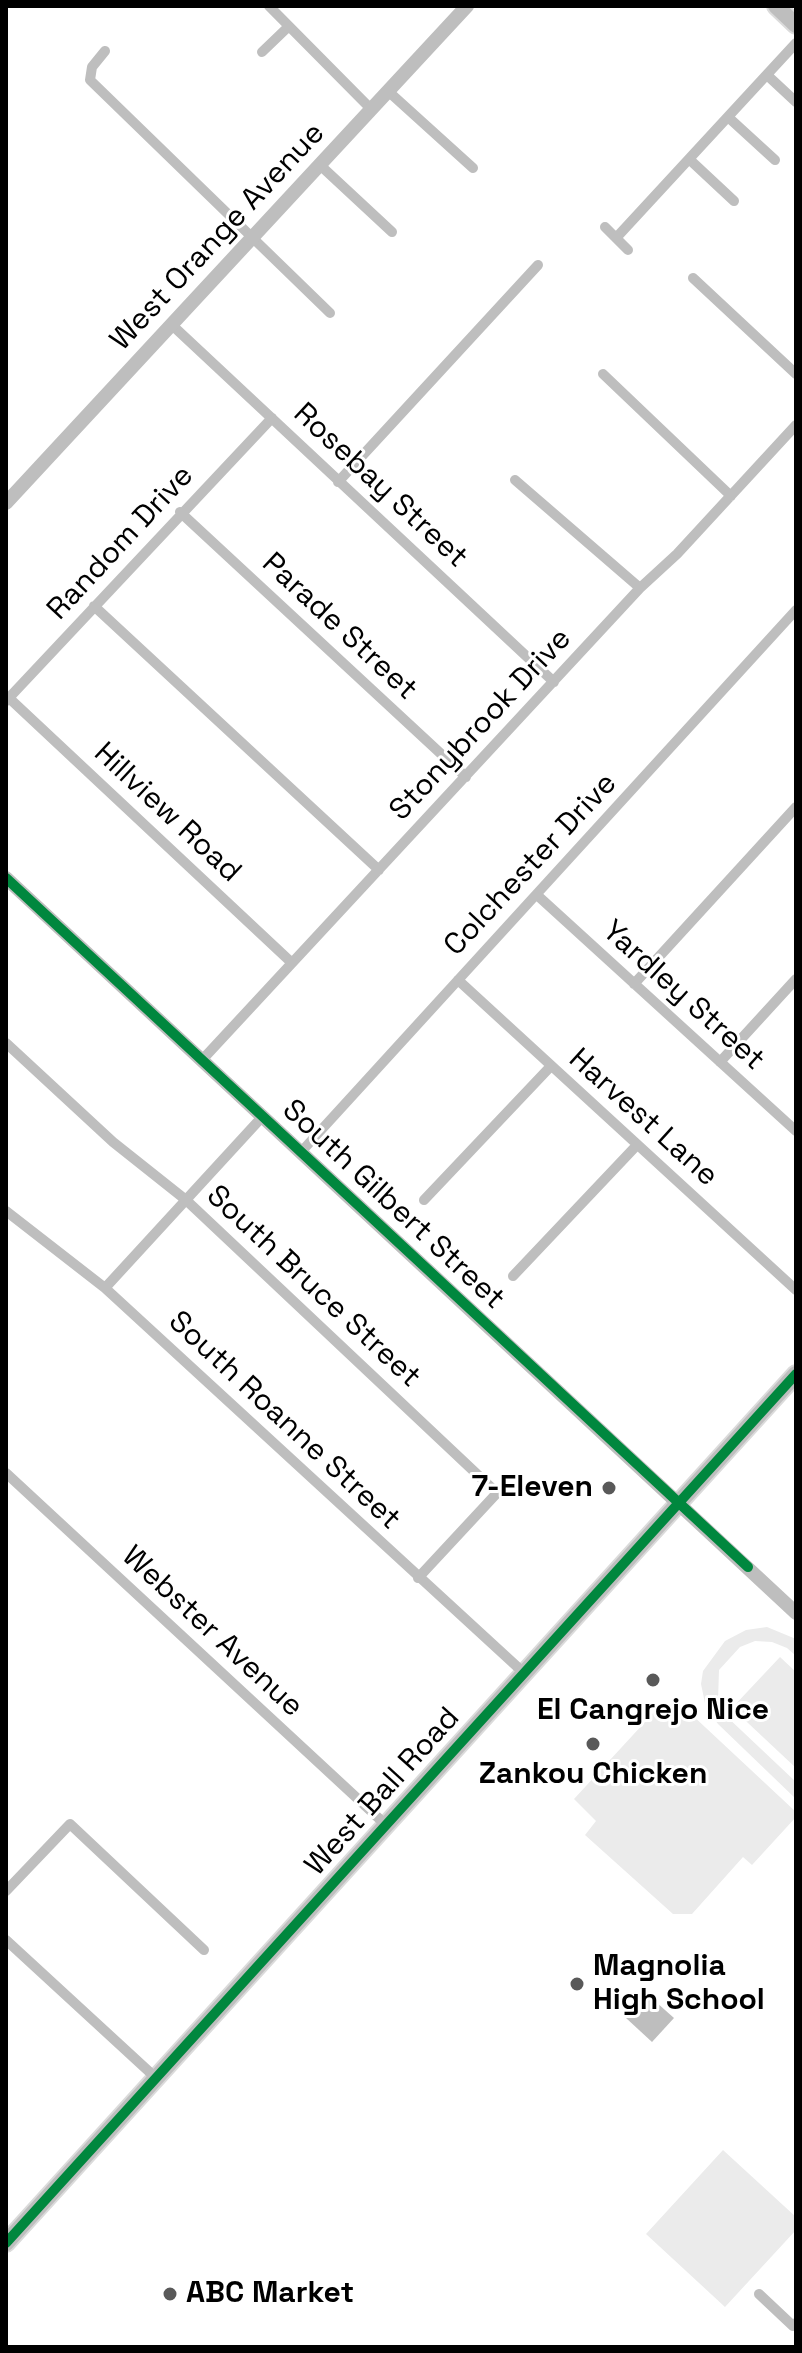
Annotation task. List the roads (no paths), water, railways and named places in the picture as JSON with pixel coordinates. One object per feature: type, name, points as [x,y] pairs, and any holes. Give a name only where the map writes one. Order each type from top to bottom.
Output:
[{"type":"main road","points":[[776,6],[796,25]]},
{"type":"main road","name":"West Ball Road","points":[[6,2243],[796,1374]]},
{"type":"street","points":[[269,6],[287,28],[372,110]]},
{"type":"street","name":"West Orange Avenue","points":[[6,503],[467,6]]},
{"type":"street","points":[[262,52],[287,28]]},
{"type":"street","points":[[616,238],[796,43]]},
{"type":"street","points":[[105,51],[92,67],[90,80],[330,313]]},
{"type":"street","points":[[767,75],[796,102]]},
{"type":"street","points":[[389,92],[473,168]]},
{"type":"street","points":[[728,117],[775,160]]},
{"type":"street","points":[[689,159],[734,201]]},
{"type":"street","points":[[321,166],[392,232]]},
{"type":"street","points":[[605,227],[628,250]]},
{"type":"street","points":[[338,482],[538,265]]},
{"type":"street","points":[[693,278],[796,374]]},
{"type":"street","name":"Rosebay Street","points":[[172,325],[554,682]]},
{"type":"street","points":[[603,374],[731,496]]},
{"type":"street","name":"Random Drive","points":[[8,700],[180,512],[272,418]]},
{"type":"street","name":"Stonybrook Drive","points":[[202,1060],[640,588],[796,425]]},
{"type":"street","points":[[515,480],[640,588]]},
{"type":"street","name":"Parade Street","points":[[180,512],[466,777]]},
{"type":"street","points":[[94,606],[379,870]]},
{"type":"street","name":"Colchester Drive","points":[[301,1152],[796,610]]},
{"type":"street","name":"Hillview Road","points":[[8,700],[292,963]]},
{"type":"street","points":[[634,984],[796,807]]},
{"type":"street","name":"South Gilbert Street","points":[[6,878],[796,1613]]},
{"type":"street","name":"Yardley Street","points":[[537,895],[796,1131]]},
{"type":"street","points":[[720,1062],[796,979]]},
{"type":"street","name":"Harvest Lane","points":[[458,980],[796,1290]]},
{"type":"street","name":"South Bruce Street","points":[[6,1043],[113,1142],[186,1200],[497,1493],[418,1578]]},
{"type":"street","points":[[424,1200],[551,1066]]},
{"type":"street","points":[[105,1288],[263,1116]]},
{"type":"street","points":[[513,1276],[637,1145]]},
{"type":"street","name":"South Roanne Street","points":[[6,1211],[105,1288],[524,1673]]},
{"type":"street","name":"Webster Avenue","points":[[6,1473],[386,1825]]},
{"type":"street","points":[[6,1891],[70,1824],[204,1950]]},
{"type":"street","points":[[6,1940],[156,2078]]},
{"type":"street","points":[[759,2294],[795,2325]]},
{"type":"place","name":"7-Eleven","points":[[609,1488]]},
{"type":"place","name":"El Cangrejo Nice","points":[[653,1680]]},
{"type":"place","name":"Zankou Chicken","points":[[593,1744]]},
{"type":"place","name":"Magnolia High School","points":[[577,1984]]},
{"type":"place","name":"ABC Market","points":[[170,2294]]}]
